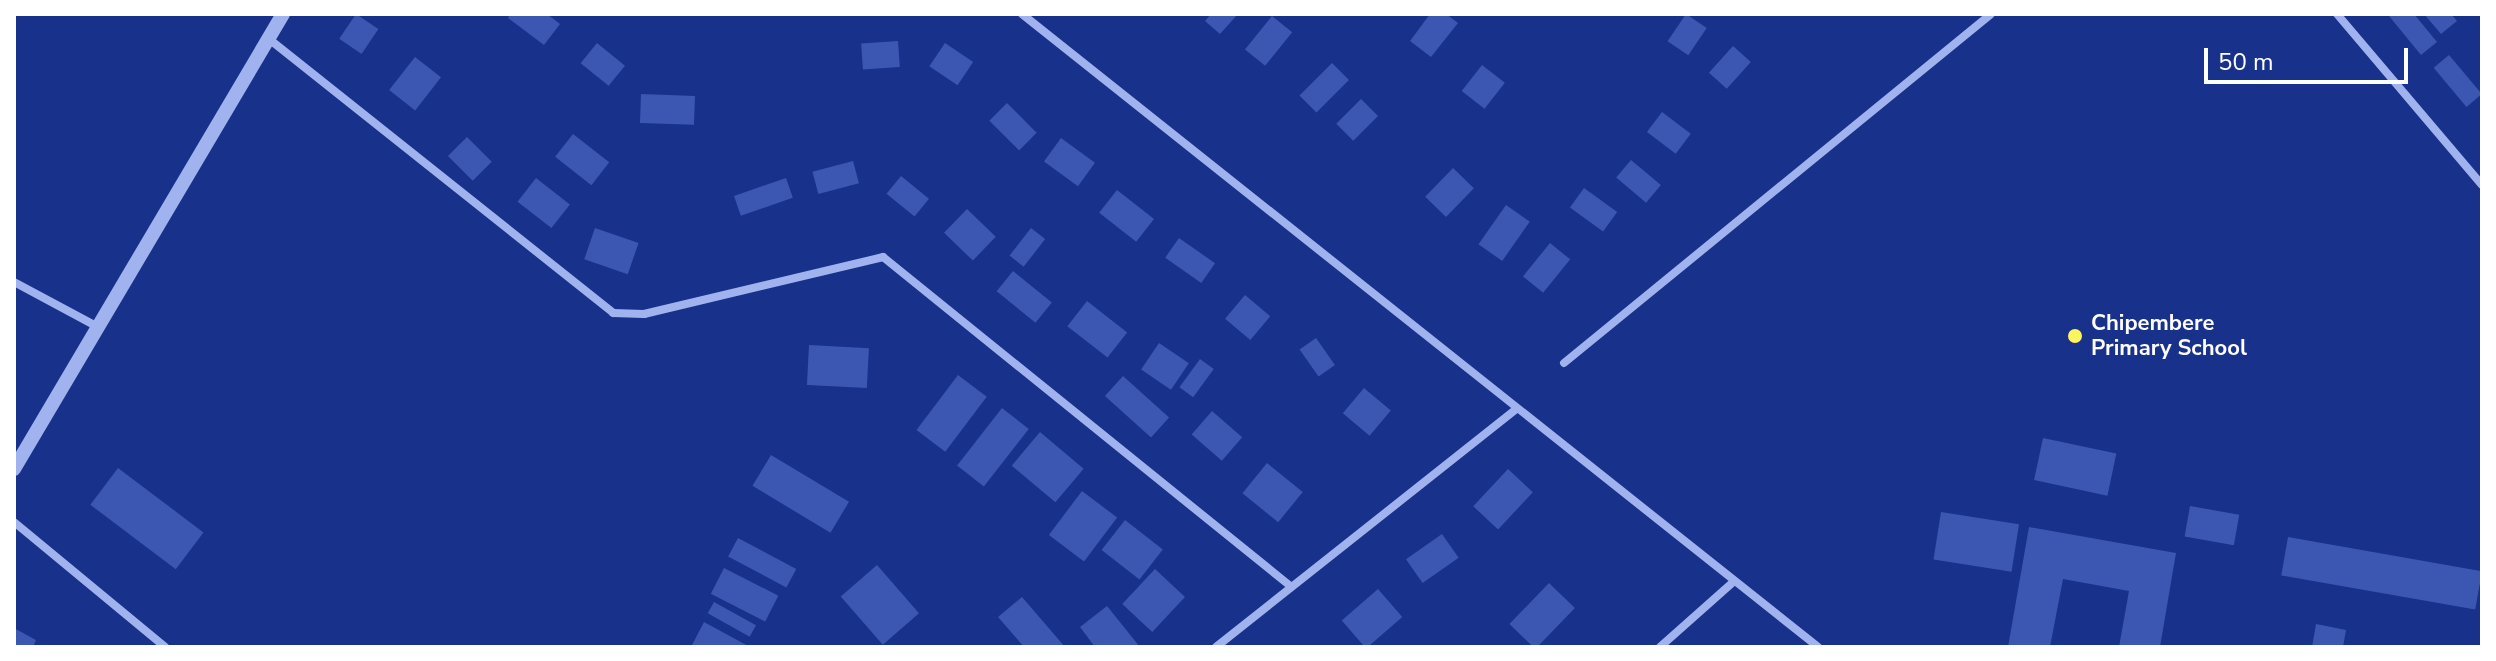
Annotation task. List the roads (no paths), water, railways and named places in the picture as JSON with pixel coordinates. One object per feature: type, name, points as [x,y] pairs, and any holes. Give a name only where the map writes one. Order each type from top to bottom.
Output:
[{"type":"street","points":[[14,469],[283,14]]},
{"type":"street","points":[[1022,14],[1732,583],[1818,647]]},
{"type":"street","points":[[1564,363],[1991,14]]},
{"type":"street","points":[[2337,14],[2482,185]]},
{"type":"street","points":[[269,39],[613,313],[644,314],[883,257],[1289,585]]},
{"type":"street","points":[[14,282],[98,327]]},
{"type":"street","points":[[1216,647],[1289,585],[1516,409]]},
{"type":"street","points":[[14,522],[165,647]]},
{"type":"street","points":[[1660,647],[1732,583]]},
{"type":"place","name":"Chipembere Primary School","points":[[2075,336]]}]
